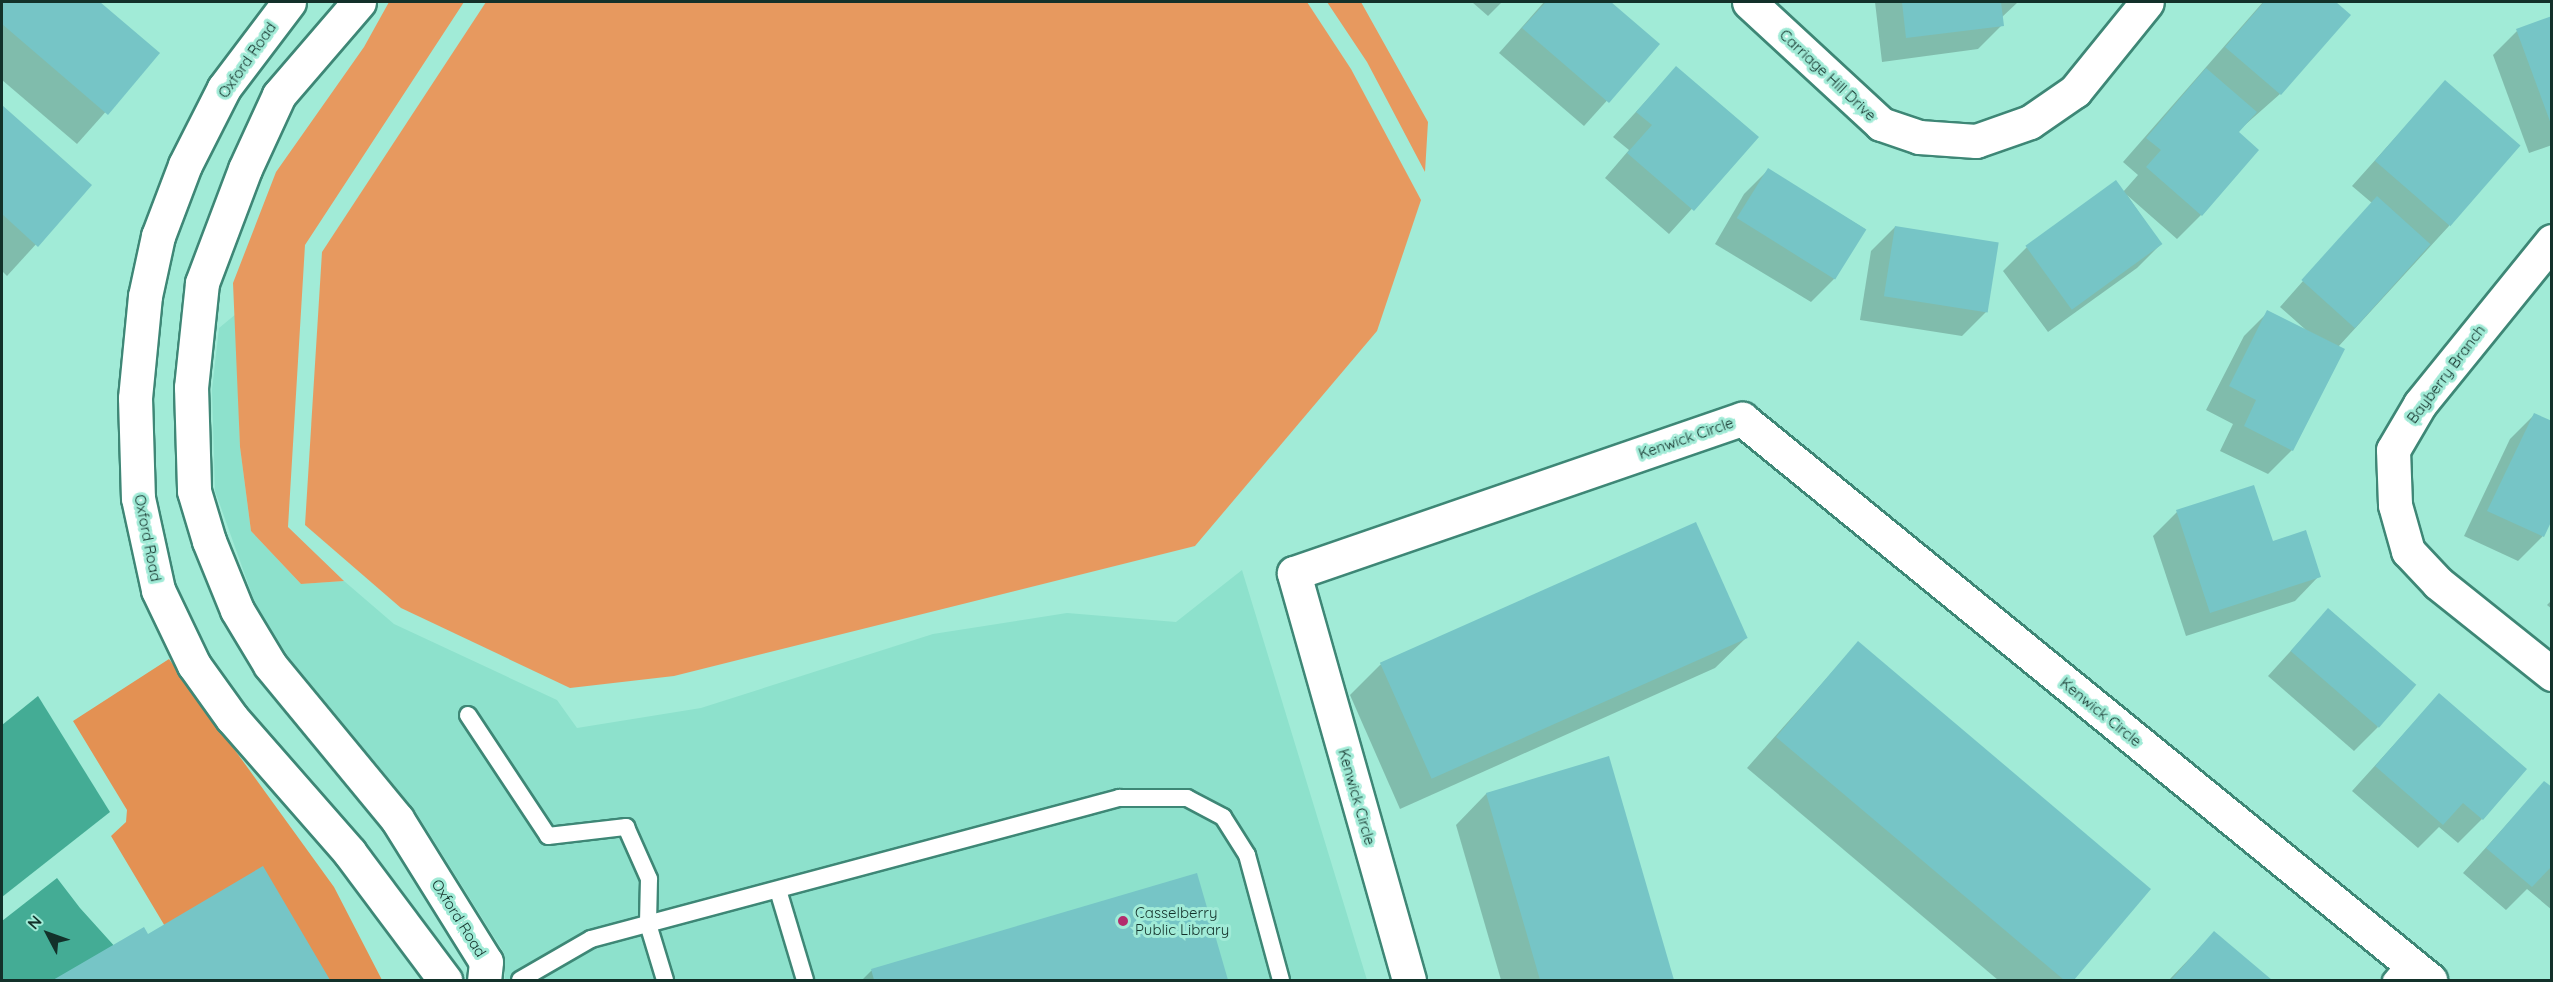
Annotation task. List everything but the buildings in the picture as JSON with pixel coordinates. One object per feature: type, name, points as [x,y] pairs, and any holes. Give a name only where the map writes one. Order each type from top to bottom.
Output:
[{"type":"street","name":"Oxford Road","points":[[289,2],[224,88],[185,165],[158,236],[145,296],[135,398],[138,498],[158,590],[194,665],[232,718],[350,853],[446,981]]},
{"type":"street","name":"Oxford Road","points":[[359,2],[279,95],[245,170],[202,283],[191,387],[194,491],[209,541],[237,610],[270,665],[397,819],[486,962],[484,981]]},
{"type":"street","name":"Carriage Hill Drive","points":[[1749,2],[1881,124],[1918,137],[1976,141],[2030,122],[2075,91],[2147,2]]},
{"type":"street","name":"Bayberry Branch","points":[[2552,242],[2420,404],[2392,450],[2395,505],[2408,551],[2438,583],[2552,674]]},
{"type":"street","name":"Kenwick Circle","points":[[1408,981],[1294,573],[1742,419],[2409,974]]},
{"type":"lane","points":[[468,715],[548,836],[626,827],[649,879],[648,924],[665,981]]},
{"type":"lane","points":[[520,981],[591,939],[1119,798],[1187,798],[1223,817],[1247,855],[1281,981]]},
{"type":"lane","points":[[778,890],[805,981]]},
{"type":"shaded area","points":[[389,2],[464,2],[305,245],[288,527],[344,581],[301,584],[251,531],[240,447],[233,283],[276,172],[364,47]]},
{"type":"shaded area","points":[[486,2],[1307,2],[1351,69],[1421,200],[1377,331],[1195,546],[674,676],[570,688],[401,608],[305,525],[322,252]]},
{"type":"shaded area","points":[[1327,2],[1361,2],[1428,122],[1425,172],[1367,62]]},
{"type":"shaded area","points":[[236,314],[240,447],[251,531],[301,584],[344,581],[394,624],[557,700],[577,728],[701,708],[933,634],[1067,613],[1176,622],[1242,570],[1367,980],[505,980],[504,953],[414,809],[287,655],[255,603],[215,491],[212,390],[219,328]]},
{"type":"shaded area","points":[[169,659],[334,887],[382,980],[178,980],[166,928],[111,836],[126,822],[127,810],[73,721]]},
{"type":"shaded area","points":[[38,696],[110,812],[2,897],[2,725]]},
{"type":"shaded area","points":[[57,878],[80,908],[145,980],[2,980],[2,921]]},
{"type":"place","name":"Casselberry Public Library","points":[[1123,921]]}]
